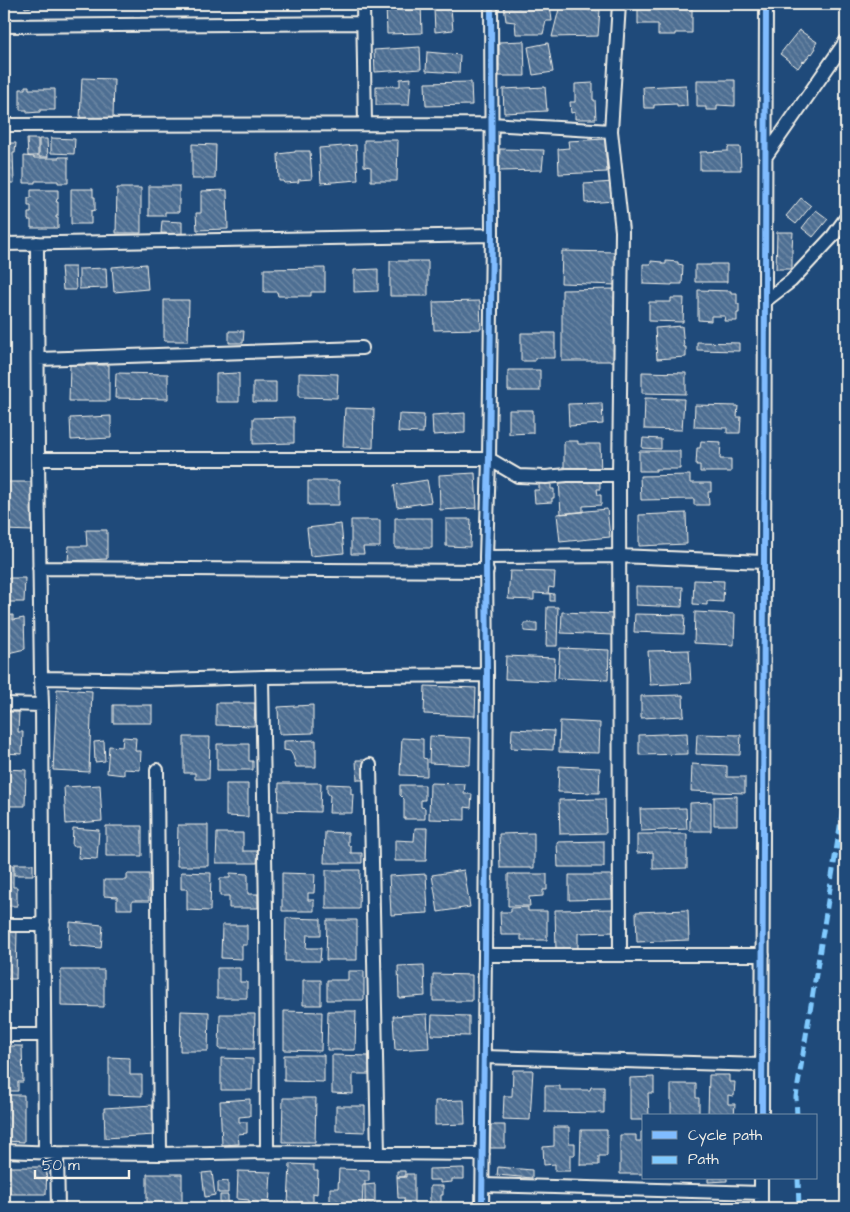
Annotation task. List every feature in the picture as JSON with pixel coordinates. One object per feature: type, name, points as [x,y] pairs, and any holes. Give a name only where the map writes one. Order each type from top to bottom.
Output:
[{"type":"street","points":[[363,4],[365,124]]},
{"type":"street","points":[[482,1208],[486,955],[486,557],[492,235],[491,4]]},
{"type":"street","points":[[619,4],[611,131],[622,231],[619,475],[620,955]]},
{"type":"street","points":[[762,1114],[766,4]]},
{"type":"street","points":[[4,26],[363,22]]},
{"type":"street","points":[[766,156],[846,41]]},
{"type":"street","points":[[4,125],[491,124],[611,131]]},
{"type":"street","points":[[765,301],[791,281],[833,236],[846,218]]},
{"type":"street","points":[[4,244],[492,235]]},
{"type":"street","points":[[37,243],[44,1035],[51,1153],[58,1208]]},
{"type":"street","points":[[38,359],[362,348]]},
{"type":"street","points":[[38,459],[489,459],[518,476],[546,477],[567,474],[619,475]]},
{"type":"street","points":[[486,557],[620,556],[764,562]]},
{"type":"street","points":[[39,568],[487,571]]},
{"type":"street","points":[[41,678],[166,680],[262,677],[487,675]]},
{"type":"street","points":[[262,677],[267,1152]]},
{"type":"street","points":[[4,704],[42,705]]},
{"type":"street","points":[[370,766],[378,1153]]},
{"type":"street","points":[[157,770],[160,1154]]},
{"type":"street","points":[[4,925],[44,924]]},
{"type":"street","points":[[486,955],[763,955]]},
{"type":"street","points":[[4,1034],[44,1035]]},
{"type":"street","points":[[484,1057],[762,1065]]},
{"type":"street","points":[[4,1151],[160,1154],[267,1152],[484,1154]]},
{"type":"street","points":[[761,1180],[762,1208]]},
{"type":"street","points":[[483,1185],[761,1193]]},
{"type":"building","points":[[24,4],[48,4],[25,8]]},
{"type":"building","points":[[386,4],[421,4],[422,33],[387,34]]},
{"type":"building","points":[[550,4],[552,21],[546,21],[543,34],[516,34],[515,22],[506,21],[504,6]]},
{"type":"building","points":[[451,8],[453,30],[435,32],[434,9]]},
{"type":"building","points":[[638,8],[692,8],[692,33],[658,35],[658,24],[638,24]]},
{"type":"building","points":[[559,9],[600,10],[598,36],[552,37]]},
{"type":"building","points":[[799,30],[817,42],[812,54],[798,68],[780,54]]},
{"type":"building","points":[[524,41],[525,76],[499,76],[499,42]]},
{"type":"building","points":[[548,43],[553,72],[533,75],[528,47]]},
{"type":"building","points":[[420,47],[421,69],[375,72],[374,50]]},
{"type":"building","points":[[427,52],[460,55],[459,73],[426,71]]},
{"type":"building","points":[[82,78],[114,79],[113,119],[80,118]]},
{"type":"building","points":[[411,78],[409,105],[376,105],[376,86],[400,86],[400,79]]},
{"type":"building","points":[[697,80],[735,80],[735,106],[717,105],[717,110],[706,110],[706,107],[697,107]]},
{"type":"building","points":[[471,82],[472,105],[426,106],[425,83]]},
{"type":"building","points":[[593,83],[596,119],[575,119],[575,112],[571,113],[570,102],[575,102],[575,84]]},
{"type":"building","points":[[686,85],[687,106],[677,107],[677,104],[654,105],[654,108],[644,108],[643,87]]},
{"type":"building","points":[[25,86],[29,86],[29,89],[55,89],[55,110],[40,110],[40,112],[27,113],[27,110],[20,110],[20,89],[25,89]]},
{"type":"building","points":[[545,87],[547,111],[504,113],[503,89]]},
{"type":"building","points":[[51,138],[75,139],[74,154],[51,153]]},
{"type":"building","points":[[27,139],[38,139],[38,156],[28,156]]},
{"type":"building","points":[[39,139],[47,139],[48,157],[39,157]]},
{"type":"building","points":[[605,139],[607,172],[559,174],[558,149],[569,148],[568,141]]},
{"type":"building","points":[[364,140],[398,140],[397,181],[371,181],[371,167],[364,166]]},
{"type":"building","points":[[4,143],[16,143],[15,153],[13,153],[14,183],[4,183]]},
{"type":"building","points":[[192,144],[216,145],[215,179],[192,179]]},
{"type":"building","points":[[356,145],[358,180],[321,183],[319,148]]},
{"type":"building","points":[[728,147],[740,147],[741,170],[700,170],[700,152],[728,151]]},
{"type":"building","points":[[500,149],[544,150],[542,170],[499,171]]},
{"type":"building","points":[[310,151],[312,179],[284,183],[279,181],[278,154]]},
{"type":"building","points":[[24,156],[34,158],[68,157],[68,183],[35,181],[35,183],[24,183]]},
{"type":"building","points":[[614,182],[615,201],[585,203],[584,184]]},
{"type":"building","points":[[149,186],[179,186],[179,212],[165,212],[165,216],[149,216]]},
{"type":"building","points":[[117,188],[141,188],[141,233],[116,233]]},
{"type":"building","points":[[71,189],[93,189],[95,210],[91,211],[91,224],[71,224]]},
{"type":"building","points":[[31,190],[58,190],[56,202],[58,202],[58,216],[56,218],[58,218],[58,228],[31,228],[31,220],[28,220],[28,213],[31,213],[31,206],[28,206],[28,198],[31,198]]},
{"type":"building","points":[[227,190],[228,229],[197,230],[196,213],[201,213],[201,191]]},
{"type":"building","points":[[4,191],[6,191],[6,227],[4,227]]},
{"type":"building","points":[[801,198],[811,206],[796,224],[786,216]]},
{"type":"building","points":[[816,210],[828,219],[813,237],[802,228]]},
{"type":"building","points":[[162,221],[182,222],[182,234],[161,233]]},
{"type":"building","points":[[777,232],[793,232],[792,269],[776,269]]},
{"type":"building","points":[[562,251],[617,252],[616,285],[561,283]]},
{"type":"building","points":[[390,261],[428,261],[428,296],[390,296]]},
{"type":"building","points":[[651,261],[662,262],[662,264],[666,264],[666,261],[678,262],[678,264],[683,265],[682,284],[643,284],[643,264],[651,264]]},
{"type":"building","points":[[146,264],[148,289],[114,292],[112,267]]},
{"type":"building","points":[[727,264],[727,282],[695,282],[695,265]]},
{"type":"building","points":[[61,267],[75,267],[76,290],[63,290]]},
{"type":"building","points":[[106,268],[107,288],[79,289],[79,269]]},
{"type":"building","points":[[325,268],[325,292],[311,292],[311,296],[278,296],[277,292],[264,292],[264,269]]},
{"type":"building","points":[[378,269],[378,291],[354,292],[354,270]]},
{"type":"building","points":[[615,289],[616,361],[562,361],[562,290]]},
{"type":"building","points":[[698,290],[731,291],[731,293],[737,293],[739,313],[737,313],[737,321],[724,321],[725,316],[711,316],[711,321],[698,320]]},
{"type":"building","points":[[671,298],[684,298],[683,322],[649,321],[649,302],[671,302]]},
{"type":"building","points":[[164,300],[189,300],[188,341],[164,341]]},
{"type":"building","points":[[480,301],[481,329],[434,330],[433,302]]},
{"type":"building","points":[[682,326],[686,357],[657,359],[655,328]]},
{"type":"building","points":[[229,331],[244,331],[243,343],[229,343]]},
{"type":"building","points":[[521,333],[555,333],[555,358],[535,358],[535,361],[521,361]]},
{"type":"building","points":[[697,342],[739,343],[739,351],[697,350]]},
{"type":"building","points":[[4,365],[8,365],[8,375],[4,375]]},
{"type":"building","points":[[70,365],[109,365],[109,401],[69,401]]},
{"type":"building","points":[[508,370],[540,370],[540,391],[508,391]]},
{"type":"building","points":[[642,372],[686,373],[686,394],[642,393]]},
{"type":"building","points":[[116,373],[168,374],[168,399],[115,398]]},
{"type":"building","points":[[239,373],[239,402],[216,402],[216,374]]},
{"type":"building","points":[[299,373],[338,374],[337,398],[299,397]]},
{"type":"building","points":[[253,382],[276,382],[276,402],[253,402]]},
{"type":"building","points":[[645,398],[684,399],[682,430],[644,429]]},
{"type":"building","points":[[602,403],[603,424],[569,426],[568,404]]},
{"type":"building","points":[[695,405],[738,406],[737,417],[741,417],[740,433],[727,433],[727,428],[694,427]]},
{"type":"building","points":[[345,408],[374,409],[373,448],[343,447]]},
{"type":"building","points":[[509,410],[533,410],[533,433],[509,434]]},
{"type":"building","points":[[465,413],[465,433],[433,435],[432,415]]},
{"type":"building","points":[[399,414],[424,415],[423,433],[398,432]]},
{"type":"building","points":[[111,416],[111,438],[71,440],[70,418]]},
{"type":"building","points":[[294,417],[294,443],[253,444],[253,418]]},
{"type":"building","points":[[643,438],[661,439],[661,449],[642,448]]},
{"type":"building","points":[[564,441],[578,441],[578,444],[600,444],[601,474],[564,475]]},
{"type":"building","points":[[701,441],[721,442],[720,459],[731,459],[731,472],[700,472],[700,465],[696,465],[697,448],[700,448]]},
{"type":"building","points":[[639,451],[680,451],[680,469],[639,471]]},
{"type":"building","points":[[475,473],[477,508],[440,510],[439,475]]},
{"type":"building","points":[[690,475],[690,483],[711,483],[711,492],[708,492],[709,505],[694,505],[694,499],[641,500],[640,476]]},
{"type":"building","points":[[600,476],[600,489],[597,489],[598,495],[601,495],[601,505],[583,506],[583,512],[561,514],[559,479]]},
{"type":"building","points":[[427,480],[431,502],[397,507],[394,485]]},
{"type":"building","points":[[308,481],[339,481],[339,505],[308,505]]},
{"type":"building","points":[[4,482],[33,482],[32,531],[4,530]]},
{"type":"building","points":[[539,483],[551,483],[551,489],[554,489],[552,502],[535,503],[534,490],[539,490]]},
{"type":"building","points":[[607,509],[610,537],[560,542],[557,514]]},
{"type":"building","points":[[686,513],[687,544],[639,546],[639,515]]},
{"type":"building","points":[[395,518],[432,518],[432,548],[395,548]]},
{"type":"building","points":[[446,519],[471,519],[470,547],[446,546]]},
{"type":"building","points":[[351,520],[380,520],[380,547],[363,547],[364,554],[351,554]]},
{"type":"building","points":[[341,524],[344,553],[310,556],[307,528]]},
{"type":"building","points":[[86,530],[107,530],[107,559],[68,561],[69,546],[87,546]]},
{"type":"building","points":[[510,571],[555,572],[554,588],[549,587],[548,593],[554,594],[554,601],[550,601],[550,594],[534,593],[534,600],[508,599]]},
{"type":"building","points":[[4,578],[25,578],[24,602],[4,602]]},
{"type":"building","points":[[694,580],[724,581],[723,602],[707,601],[707,605],[693,604]]},
{"type":"building","points":[[636,586],[683,587],[682,607],[636,605]]},
{"type":"building","points":[[547,607],[558,607],[557,646],[546,646]]},
{"type":"building","points":[[562,612],[615,614],[614,635],[561,633]]},
{"type":"building","points":[[695,612],[735,614],[734,645],[694,643]]},
{"type":"building","points":[[635,614],[685,615],[684,634],[634,632]]},
{"type":"building","points":[[13,615],[13,620],[24,618],[25,649],[8,653],[6,643],[4,643],[4,616]]},
{"type":"building","points":[[524,623],[537,623],[537,632],[524,631]]},
{"type":"building","points":[[560,648],[609,650],[608,680],[558,678]]},
{"type":"building","points":[[689,650],[691,683],[650,685],[648,651]]},
{"type":"building","points":[[506,656],[555,658],[554,681],[505,679]]},
{"type":"building","points":[[425,686],[476,688],[475,716],[424,714]]},
{"type":"building","points":[[57,689],[92,691],[89,772],[53,770]]},
{"type":"building","points":[[683,695],[684,716],[641,718],[641,696]]},
{"type":"building","points":[[216,703],[255,703],[254,726],[216,725]]},
{"type":"building","points":[[113,705],[152,705],[152,723],[113,723]]},
{"type":"building","points":[[313,705],[313,733],[279,734],[278,707]]},
{"type":"building","points":[[6,712],[19,712],[18,732],[23,732],[22,754],[4,753],[4,718],[6,718]]},
{"type":"building","points":[[560,721],[600,723],[599,753],[559,752]]},
{"type":"building","points":[[512,729],[554,731],[553,750],[511,748]]},
{"type":"building","points":[[687,733],[688,754],[639,755],[639,735]]},
{"type":"building","points":[[697,734],[741,735],[740,755],[696,754]]},
{"type":"building","points":[[430,736],[471,738],[470,765],[429,763]]},
{"type":"building","points":[[123,737],[136,738],[135,751],[141,751],[140,770],[124,769],[124,775],[107,773],[109,746],[122,747]]},
{"type":"building","points":[[184,737],[210,737],[209,779],[195,779],[195,773],[184,773]]},
{"type":"building","points":[[402,738],[423,739],[423,758],[427,759],[427,776],[400,775]]},
{"type":"building","points":[[316,740],[316,767],[296,767],[290,751],[284,750],[284,741]]},
{"type":"building","points":[[104,741],[105,761],[95,762],[94,742]]},
{"type":"building","points":[[217,744],[249,744],[249,761],[253,761],[253,770],[217,770]]},
{"type":"building","points":[[356,760],[366,760],[367,780],[357,780]]},
{"type":"building","points":[[692,764],[727,766],[727,777],[745,777],[745,793],[691,791]]},
{"type":"building","points":[[559,766],[600,768],[599,793],[558,792]]},
{"type":"building","points":[[4,769],[26,770],[25,806],[4,806]]},
{"type":"building","points":[[279,783],[321,783],[320,812],[278,811]]},
{"type":"building","points":[[430,783],[465,784],[464,794],[472,794],[471,808],[465,807],[465,820],[429,819]]},
{"type":"building","points":[[226,784],[248,784],[248,817],[226,816]]},
{"type":"building","points":[[327,784],[351,785],[351,794],[353,794],[352,813],[329,813],[330,796],[327,792]]},
{"type":"building","points":[[100,785],[102,821],[66,824],[64,787]]},
{"type":"building","points":[[400,785],[425,785],[425,800],[421,800],[421,807],[425,808],[425,819],[404,819],[404,799],[400,795]]},
{"type":"building","points":[[737,796],[737,825],[714,825],[714,797]]},
{"type":"building","points":[[605,799],[606,833],[560,834],[559,800]]},
{"type":"building","points":[[711,802],[711,831],[690,831],[690,803]]},
{"type":"building","points":[[686,808],[687,829],[641,831],[640,809]]},
{"type":"building","points":[[178,825],[208,825],[208,866],[177,866]]},
{"type":"building","points":[[106,826],[142,826],[142,856],[106,856]]},
{"type":"building","points":[[73,828],[99,830],[97,859],[78,858],[79,846],[72,846]]},
{"type":"building","points":[[415,828],[427,828],[426,861],[395,861],[395,840],[414,841]]},
{"type":"building","points":[[325,832],[348,833],[348,846],[351,846],[351,853],[362,853],[362,863],[324,863]]},
{"type":"building","points":[[217,833],[243,833],[243,851],[258,851],[257,863],[216,863]]},
{"type":"building","points":[[534,833],[534,868],[500,868],[499,834]]},
{"type":"building","points":[[637,834],[687,834],[687,868],[653,869],[653,852],[637,853]]},
{"type":"building","points":[[604,841],[604,867],[558,867],[557,842]]},
{"type":"building","points":[[14,864],[33,864],[33,875],[14,875]]},
{"type":"building","points":[[4,865],[13,865],[13,887],[17,887],[17,906],[4,906]]},
{"type":"building","points":[[326,870],[360,870],[359,909],[326,909]]},
{"type":"building","points":[[464,870],[470,907],[438,912],[432,875]]},
{"type":"building","points":[[181,872],[211,873],[210,911],[187,910],[187,889],[181,889]]},
{"type":"building","points":[[230,873],[248,874],[248,894],[258,894],[258,908],[229,908],[229,896],[220,896],[220,878],[230,878]]},
{"type":"building","points":[[282,873],[315,874],[314,893],[308,893],[308,900],[314,900],[314,911],[282,911]]},
{"type":"building","points":[[127,874],[149,874],[149,901],[132,901],[132,909],[117,909],[117,897],[104,896],[104,880],[127,880]]},
{"type":"building","points":[[426,874],[428,913],[391,915],[389,876]]},
{"type":"building","points":[[508,874],[547,874],[547,890],[543,890],[543,896],[529,897],[530,906],[508,906]]},
{"type":"building","points":[[569,875],[611,875],[612,899],[569,900]]},
{"type":"building","points":[[528,907],[528,911],[547,911],[547,940],[521,940],[521,935],[501,935],[500,912],[511,912],[511,908]]},
{"type":"building","points":[[615,909],[615,932],[578,933],[578,950],[556,950],[555,910]]},
{"type":"building","points":[[688,910],[689,940],[637,942],[636,912]]},
{"type":"building","points":[[286,918],[321,919],[321,935],[307,935],[306,948],[321,948],[320,961],[285,961]]},
{"type":"building","points":[[327,920],[357,920],[357,960],[326,960]]},
{"type":"building","points":[[70,922],[103,925],[101,948],[69,945]]},
{"type":"building","points":[[222,925],[247,925],[247,945],[242,945],[242,959],[221,958]]},
{"type":"building","points":[[4,931],[17,931],[16,979],[4,979]]},
{"type":"building","points":[[424,965],[425,996],[399,998],[398,966]]},
{"type":"building","points":[[217,968],[240,968],[240,982],[247,982],[247,998],[217,998]]},
{"type":"building","points":[[61,970],[104,970],[104,1007],[61,1006]]},
{"type":"building","points":[[348,971],[364,971],[364,1000],[327,1000],[327,980],[348,980]]},
{"type":"building","points":[[433,974],[472,975],[472,1001],[433,1001]]},
{"type":"building","points":[[303,980],[321,980],[321,1005],[303,1005]]},
{"type":"building","points":[[181,1011],[209,1012],[208,1051],[180,1051]]},
{"type":"building","points":[[284,1011],[322,1012],[321,1051],[284,1050]]},
{"type":"building","points":[[328,1011],[356,1011],[355,1050],[327,1050]]},
{"type":"building","points":[[220,1014],[255,1014],[254,1049],[219,1049]]},
{"type":"building","points":[[427,1014],[429,1048],[395,1050],[393,1016]]},
{"type":"building","points":[[432,1015],[469,1016],[469,1036],[431,1035]]},
{"type":"building","points":[[4,1046],[22,1046],[23,1082],[18,1082],[18,1091],[4,1091]]},
{"type":"building","points":[[284,1055],[324,1055],[324,1082],[284,1081]]},
{"type":"building","points":[[332,1055],[369,1056],[369,1074],[353,1074],[353,1094],[332,1093]]},
{"type":"building","points":[[109,1057],[130,1058],[130,1075],[142,1075],[142,1096],[109,1095]]},
{"type":"building","points":[[221,1058],[253,1059],[252,1090],[221,1090]]},
{"type":"building","points":[[513,1070],[533,1070],[530,1120],[503,1119],[504,1096],[512,1096]]},
{"type":"building","points":[[709,1075],[729,1075],[729,1082],[735,1082],[734,1096],[728,1095],[728,1104],[735,1104],[734,1114],[708,1114]]},
{"type":"building","points":[[654,1077],[654,1093],[648,1093],[649,1114],[642,1114],[642,1120],[630,1120],[630,1078]]},
{"type":"building","points":[[671,1084],[696,1084],[696,1098],[699,1098],[699,1114],[671,1114]]},
{"type":"building","points":[[545,1086],[560,1086],[560,1090],[590,1090],[591,1087],[604,1087],[604,1113],[545,1112]]},
{"type":"building","points":[[4,1095],[24,1095],[24,1142],[4,1141]]},
{"type":"building","points":[[283,1098],[316,1098],[315,1142],[282,1142]]},
{"type":"building","points":[[250,1099],[250,1116],[239,1117],[239,1122],[247,1122],[247,1133],[238,1134],[239,1144],[222,1145],[220,1101]]},
{"type":"building","points":[[464,1100],[465,1124],[435,1125],[435,1101]]},
{"type":"building","points":[[153,1105],[155,1135],[105,1138],[104,1108]]},
{"type":"building","points":[[336,1106],[365,1106],[365,1132],[336,1131]]},
{"type":"building","points":[[491,1125],[505,1125],[505,1148],[490,1148]]},
{"type":"building","points":[[554,1127],[569,1127],[569,1143],[575,1143],[575,1155],[570,1155],[570,1171],[555,1171],[555,1164],[544,1165],[543,1147],[554,1146]]},
{"type":"building","points":[[581,1130],[607,1130],[607,1156],[599,1156],[599,1165],[580,1165]]},
{"type":"building","points":[[642,1132],[642,1174],[620,1174],[620,1135],[636,1135],[636,1141],[641,1141]]},
{"type":"building","points":[[290,1164],[314,1165],[314,1171],[318,1171],[317,1194],[313,1193],[313,1205],[288,1204]]},
{"type":"building","points":[[8,1167],[47,1167],[46,1194],[8,1194]]},
{"type":"building","points":[[498,1167],[532,1170],[532,1178],[497,1175]]},
{"type":"building","points":[[464,1168],[464,1179],[452,1179],[452,1182],[440,1183],[440,1180],[429,1180],[429,1169]]},
{"type":"building","points":[[339,1169],[369,1170],[369,1181],[365,1181],[365,1185],[363,1185],[362,1208],[330,1207],[330,1188],[338,1188]]},
{"type":"building","points":[[238,1171],[271,1172],[269,1207],[249,1206],[249,1200],[237,1199]]},
{"type":"building","points":[[397,1171],[405,1171],[405,1177],[397,1177]]},
{"type":"building","points":[[212,1172],[215,1195],[205,1197],[202,1173]]},
{"type":"building","points":[[147,1174],[182,1174],[182,1205],[147,1206]]},
{"type":"building","points":[[406,1174],[414,1174],[414,1205],[405,1206],[404,1198],[398,1198],[397,1177],[406,1177]]},
{"type":"building","points":[[708,1180],[727,1180],[727,1181],[708,1182]]},
{"type":"building","points":[[228,1181],[228,1193],[218,1193],[218,1182]]},
{"type":"building","points":[[375,1184],[375,1208],[365,1208],[365,1185]]},
{"type":"building","points":[[430,1186],[443,1186],[441,1207],[430,1208]]},
{"type":"building","points":[[220,1195],[228,1195],[228,1205],[220,1205]]},
{"type":"building","points":[[10,1205],[43,1207],[43,1208],[10,1208]]},
{"type":"marked path","points":[[797,1114],[796,1097],[846,790]]},
{"type":"marked path","points":[[798,1180],[799,1208]]},
{"type":"cycle path","points":[[482,1208],[487,675],[486,557],[492,235],[491,4]]},
{"type":"cycle path","points":[[762,1114],[766,4]]}]
